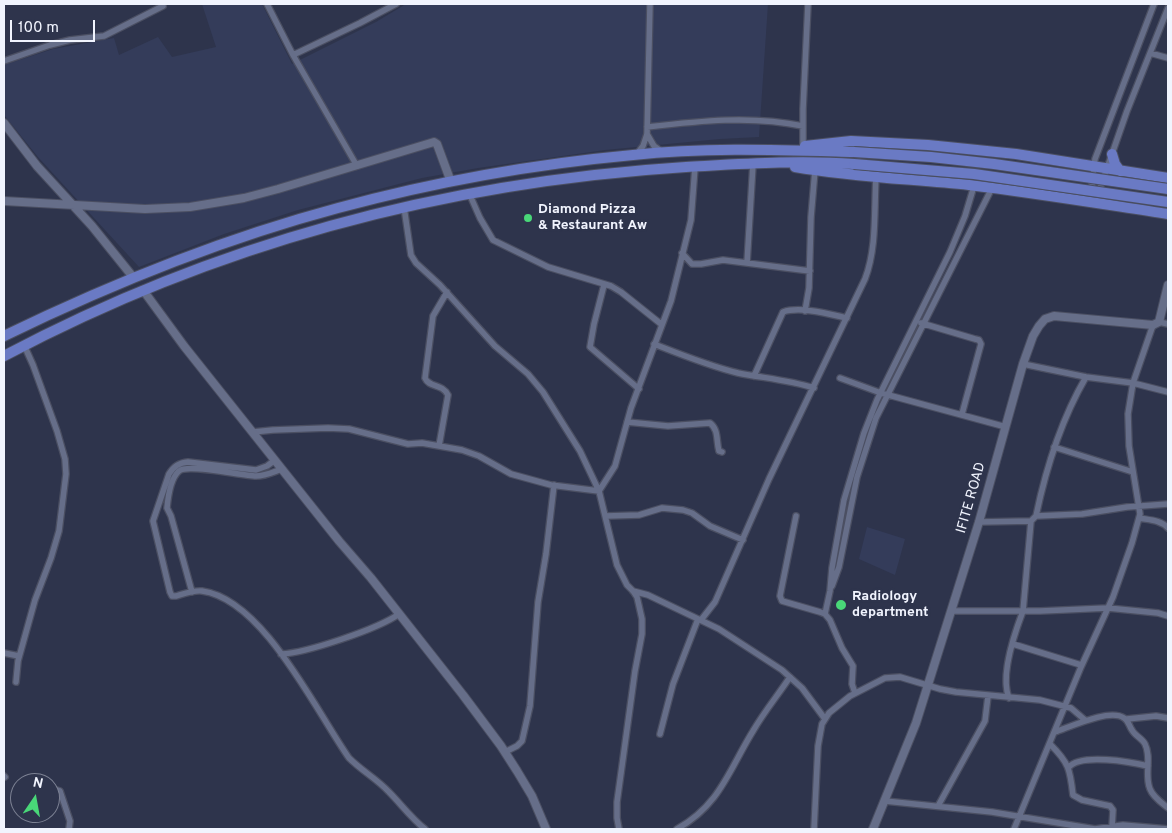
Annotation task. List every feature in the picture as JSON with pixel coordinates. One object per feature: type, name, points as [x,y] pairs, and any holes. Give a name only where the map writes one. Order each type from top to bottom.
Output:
[{"type":"highway","points":[[775,150],[851,141],[928,145],[1016,154],[1168,178]]},
{"type":"highway","points":[[4,336],[133,277],[221,244],[296,220],[378,197],[451,182],[569,162],[636,154],[664,153],[775,150],[854,152],[931,157],[994,164],[1168,190]]},
{"type":"highway","points":[[1112,154],[1115,164],[1120,171]]},
{"type":"highway","points":[[4,356],[86,314],[143,290],[254,249],[404,207],[469,193],[577,176],[695,167],[824,162],[974,174],[1168,202]]},
{"type":"highway","points":[[775,163],[850,176],[992,188],[1168,214]]},
{"type":"street","points":[[267,4],[293,55],[357,166]]},
{"type":"street","points":[[293,55],[396,4]]},
{"type":"street","points":[[636,154],[643,146],[647,130],[650,4]]},
{"type":"street","points":[[803,146],[808,4]]},
{"type":"street","points":[[1096,203],[1092,184],[1093,167],[1154,4]]},
{"type":"street","points":[[4,61],[50,45],[70,40],[104,36],[163,6]]},
{"type":"street","points":[[1096,203],[1106,169],[1150,53],[1167,17],[1168,8]]},
{"type":"street","points":[[1150,53],[1168,58]]},
{"type":"street","points":[[647,130],[731,120],[766,121],[803,126]]},
{"type":"street","points":[[4,123],[37,166],[107,243],[133,277]]},
{"type":"street","points":[[647,130],[654,146],[664,153]]},
{"type":"street","points":[[4,201],[145,209],[190,207],[244,198],[434,142],[437,144],[451,182]]},
{"type":"street","points":[[747,263],[753,164]]},
{"type":"street","points":[[599,491],[615,466],[627,422],[671,301],[691,220],[695,167]]},
{"type":"street","points":[[805,311],[809,288],[811,217],[815,170]]},
{"type":"street","points":[[660,734],[673,684],[699,620],[715,602],[769,479],[869,270],[876,177]]},
{"type":"street","points":[[920,323],[962,222],[974,186]]},
{"type":"street","points":[[825,614],[844,500],[864,433],[992,188]]},
{"type":"street","points":[[469,193],[492,240],[548,267],[611,286],[662,324]]},
{"type":"street","points":[[969,204],[982,210]]},
{"type":"street","points":[[404,207],[411,255],[416,263],[447,292],[495,346],[528,374],[543,392],[580,450],[599,491],[617,565],[627,585],[637,597],[642,619],[642,634],[620,775],[617,810],[619,829]]},
{"type":"street","points":[[962,222],[973,227]]},
{"type":"street","points":[[682,253],[692,264],[722,260],[810,272]]},
{"type":"street","points":[[604,285],[590,347],[639,389]]},
{"type":"street","points":[[1014,829],[1081,666],[1108,608],[1132,543],[1139,518],[1140,506],[1133,472],[1127,422],[1133,382],[1156,323],[1168,285]]},
{"type":"street","points":[[143,290],[184,346],[463,695],[505,752],[532,796],[546,829]]},
{"type":"street","points":[[438,446],[448,395],[443,389],[428,383],[425,378],[433,316],[447,292]]},
{"type":"street","points":[[754,376],[783,312],[788,310],[805,311],[847,318]]},
{"type":"street","name":"IFITE ROAD","points":[[873,829],[916,723],[979,522],[1023,364],[1033,336],[1039,326],[1054,316],[1156,323]]},
{"type":"street","points":[[920,323],[979,340],[981,344],[962,414]]},
{"type":"street","points":[[1156,323],[1168,324]]},
{"type":"street","points":[[654,344],[684,357],[716,367],[814,388]]},
{"type":"street","points":[[16,682],[20,656],[35,600],[59,531],[66,474],[65,459],[57,431],[24,345]]},
{"type":"street","points":[[1023,364],[1086,377],[1133,382],[1168,392]]},
{"type":"street","points":[[1009,698],[1006,688],[1008,668],[1023,611],[1033,518],[1054,447],[1086,377]]},
{"type":"street","points":[[840,378],[884,393],[1006,427]]},
{"type":"street","points":[[627,422],[668,426],[710,423],[716,430],[718,448],[722,452]]},
{"type":"street","points":[[253,432],[328,428],[349,429],[408,444],[422,443],[462,450],[479,456],[511,474],[554,485],[599,491]]},
{"type":"street","points":[[1054,447],[1133,472]]},
{"type":"street","points":[[275,460],[267,466],[256,470],[188,462],[181,462],[173,468],[169,474],[153,521],[170,592],[172,596],[200,591],[211,594],[238,607],[266,635],[287,663],[349,758],[362,771],[387,790],[417,823],[425,829]]},
{"type":"street","points":[[192,592],[171,516],[167,508],[175,477],[180,470],[196,468],[266,476],[282,469]]},
{"type":"street","points":[[505,752],[522,741],[530,706],[538,602],[554,485]]},
{"type":"street","points":[[979,522],[1082,514],[1168,504]]},
{"type":"street","points":[[606,516],[639,515],[662,508],[684,510],[692,513],[710,526],[743,540]]},
{"type":"street","points":[[796,516],[780,596],[782,601],[825,614],[830,620],[842,648],[854,666],[852,684],[855,693]]},
{"type":"street","points":[[1139,518],[1157,521],[1165,524],[1168,528]]},
{"type":"street","points":[[633,591],[648,595],[699,620],[753,650],[782,670],[802,688],[826,719]]},
{"type":"street","points":[[950,611],[1108,608],[1158,613],[1168,616]]},
{"type":"street","points":[[280,654],[293,654],[379,626],[399,614]]},
{"type":"street","points":[[1013,644],[1081,666]]},
{"type":"street","points":[[4,653],[20,656]]},
{"type":"street","points":[[287,663],[293,654]]},
{"type":"street","points":[[678,829],[700,814],[714,800],[753,730],[790,677]]},
{"type":"street","points":[[814,829],[818,746],[821,729],[835,707],[855,693],[885,678],[900,678],[956,692],[1040,700],[1065,705],[1079,713],[1085,720]]},
{"type":"street","points":[[938,806],[985,721],[988,696]]},
{"type":"street","points":[[1055,732],[1085,720],[1112,715],[1127,719],[1156,716],[1168,718]]},
{"type":"street","points":[[1127,719],[1135,735],[1146,745],[1150,790],[1154,797],[1168,808]]},
{"type":"street","points":[[1050,744],[1069,767],[1073,795],[1082,800],[1110,806],[1112,810],[1112,827]]},
{"type":"street","points":[[1069,767],[1072,762],[1082,760],[1134,762],[1148,766]]},
{"type":"street","points":[[60,791],[70,821],[69,829]]},
{"type":"street","points":[[885,801],[1020,816],[1095,829],[1129,825],[1168,829]]},
{"type":"shaded area","points":[[202,4],[262,4],[292,64],[376,22],[406,4],[768,4],[759,137],[605,150],[422,178],[298,210],[224,234],[139,267],[38,157],[4,115],[4,65],[53,49],[114,38],[119,55],[158,37],[172,57],[216,47]]},
{"type":"shaded area","points":[[867,527],[905,539],[895,575],[859,559]]},
{"type":"place","name":"Diamond Pizza & Restaurant Aw","points":[[528,218]]},
{"type":"place","name":"Radiology department","points":[[841,605]]}]
